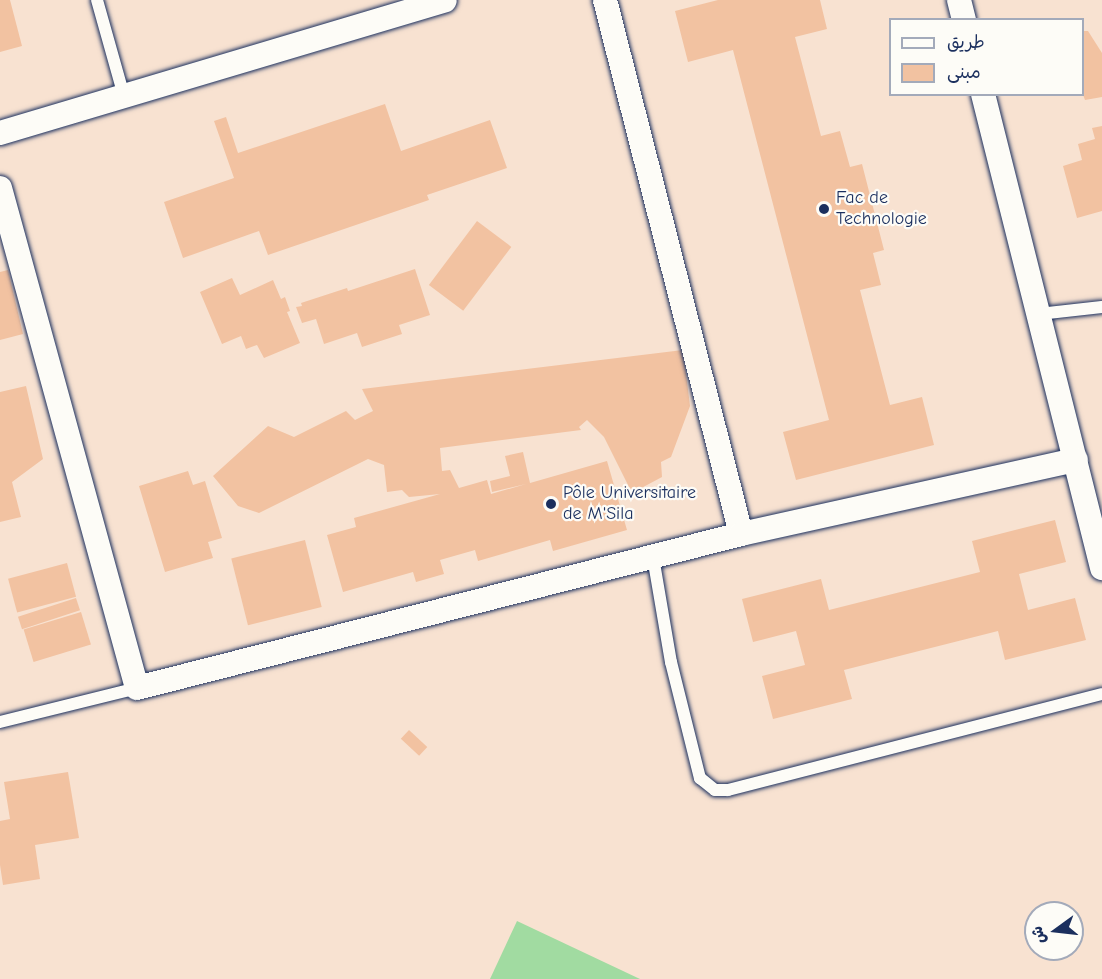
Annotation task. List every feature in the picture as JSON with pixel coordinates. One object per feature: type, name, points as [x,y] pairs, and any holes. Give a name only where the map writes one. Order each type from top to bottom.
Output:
[{"type":"street","points":[[0,133],[445,0]]},
{"type":"street","points":[[604,0],[741,534]]},
{"type":"street","points":[[959,0],[964,18]]},
{"type":"street","points":[[984,96],[1102,568]]},
{"type":"street","points":[[0,188],[137,688],[741,534],[1076,460]]},
{"type":"lane","points":[[97,0],[124,96]]},
{"type":"lane","points":[[1039,314],[1102,307]]},
{"type":"lane","points":[[653,557],[671,662],[700,778],[716,790],[728,790],[1102,694]]},
{"type":"lane","points":[[0,722],[137,688]]},
{"type":"shaded area","name":"Pôle Universitaire de M'Sila","points":[[0,0],[1102,0],[1102,979],[0,979]]},
{"type":"green space","points":[[517,921],[640,979],[490,979]]},
{"type":"building","points":[[0,0],[10,0],[22,46],[0,52]]},
{"type":"building","name":"Fac de Technologie","points":[[718,0],[820,0],[827,29],[795,37],[821,136],[840,131],[850,167],[862,164],[884,250],[873,253],[881,285],[860,290],[890,405],[922,397],[934,445],[796,480],[783,432],[829,420],[733,50],[688,62],[675,11]]},
{"type":"building","points":[[1084,31],[1088,31],[1102,53],[1102,97],[1085,100]]},
{"type":"building","points":[[385,104],[401,151],[490,120],[507,168],[427,195],[429,200],[268,255],[259,231],[183,258],[164,202],[234,178],[214,121],[226,117],[238,153]]},
{"type":"building","points":[[1102,126],[1102,211],[1077,218],[1063,166],[1082,160],[1078,144],[1095,139],[1092,128]]},
{"type":"building","points":[[477,221],[511,247],[463,311],[429,285]]},
{"type":"building","points":[[415,269],[430,315],[399,325],[402,334],[362,347],[357,333],[324,344],[316,319],[302,323],[296,307],[302,306],[301,303],[347,288],[348,291]]},
{"type":"building","points":[[8,270],[23,334],[0,340],[0,272]]},
{"type":"building","points":[[232,278],[240,295],[273,280],[281,299],[285,297],[290,311],[287,312],[300,343],[264,358],[257,345],[246,349],[241,336],[222,344],[200,292]]},
{"type":"building","points":[[683,350],[690,406],[671,457],[661,462],[662,477],[632,493],[604,437],[587,420],[579,427],[581,430],[440,448],[442,471],[450,470],[459,488],[487,480],[491,494],[526,484],[492,492],[490,481],[510,476],[505,456],[523,452],[530,483],[607,461],[627,530],[553,551],[550,540],[478,561],[475,550],[440,560],[444,574],[416,582],[413,572],[343,592],[327,535],[356,527],[354,518],[440,494],[409,497],[402,490],[387,492],[384,465],[368,459],[259,513],[238,506],[213,476],[268,426],[294,437],[346,411],[355,420],[373,411],[362,389]]},
{"type":"building","points":[[26,386],[43,459],[12,482],[21,517],[0,522],[0,392]]},
{"type":"building","points":[[188,471],[193,485],[205,481],[222,538],[208,542],[213,558],[165,572],[139,486]]},
{"type":"building","points":[[1055,520],[1066,562],[1019,574],[1028,610],[1075,598],[1086,640],[1005,660],[998,631],[844,670],[852,699],[773,719],[762,676],[805,665],[796,631],[753,642],[742,599],[821,579],[829,610],[980,572],[972,541]]},
{"type":"building","points":[[305,540],[322,607],[248,625],[231,558]]},
{"type":"building","points":[[67,563],[76,597],[17,613],[8,579]]},
{"type":"building","points":[[76,598],[80,610],[22,629],[18,617]]},
{"type":"building","points":[[81,612],[91,645],[34,662],[24,630]]},
{"type":"building","points":[[409,730],[427,747],[419,756],[401,739]]},
{"type":"building","points":[[68,772],[79,838],[35,845],[40,879],[3,885],[0,865],[0,821],[10,819],[4,782]]},
{"type":"place","name":"Fac de Technologie","points":[[824,209]]},
{"type":"place","name":"Pôle Universitaire de M'Sila","points":[[551,504]]}]
